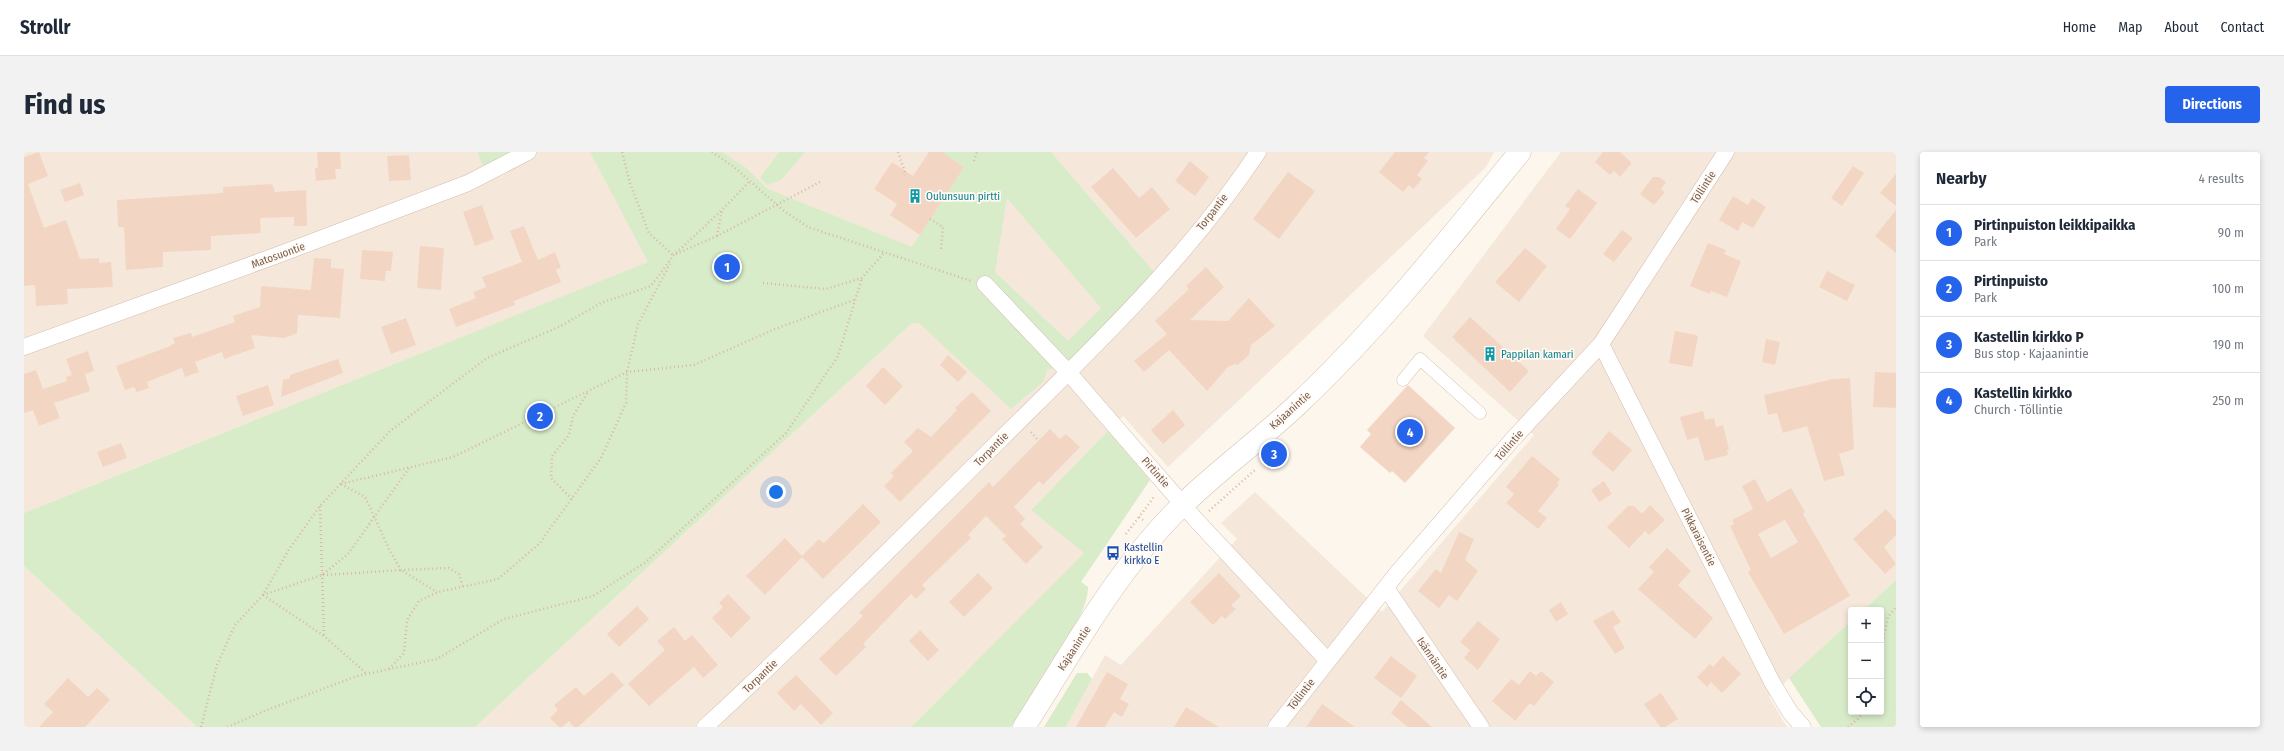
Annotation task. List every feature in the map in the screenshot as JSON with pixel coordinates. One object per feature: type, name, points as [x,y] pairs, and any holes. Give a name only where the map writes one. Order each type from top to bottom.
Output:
[{"type":"main road","name":"Kajaanintie","points":[[1024,727],[1120,578],[1138,554],[1183,503],[1297,406],[1372,330],[1452,236],[1520,152]]},
{"type":"street","name":"Matosuontie","points":[[24,347],[278,255],[468,183],[528,152]]},
{"type":"street","name":"Torpantie","points":[[705,727],[757,679],[902,538],[1143,295],[1191,240],[1258,152]]},
{"type":"street","name":"Töllintie","points":[[1276,727],[1327,660],[1398,572],[1512,440],[1601,344],[1726,152]]},
{"type":"street","name":"Pirtintie","points":[[985,284],[1068,372],[1183,503],[1327,660]]},
{"type":"street","name":"Pikkaraisentie","points":[[1601,344],[1772,682],[1790,712],[1803,727]]},
{"type":"street","points":[[1403,380],[1420,359],[1480,413]]},
{"type":"street","name":"Isännäntie","points":[[1386,588],[1481,727]]},
{"type":"path","points":[[622,152],[630,183],[649,233],[674,255]]},
{"type":"path","points":[[712,152],[750,181],[776,204],[808,227],[884,253],[985,284]]},
{"type":"path","points":[[898,152],[906,175]]},
{"type":"path","points":[[974,161],[977,152]]},
{"type":"path","points":[[201,727],[217,665],[235,626],[263,595],[288,551],[320,506],[390,431],[487,358],[562,326],[601,303],[651,286],[674,255],[722,210],[750,181]]},
{"type":"path","points":[[388,670],[404,653],[407,620],[419,601],[438,592],[498,579],[539,544],[601,458],[626,403],[627,372],[638,324],[674,255],[717,236],[776,204],[794,198],[820,182]]},
{"type":"path","points":[[717,236],[722,210]]},
{"type":"path","points":[[930,219],[943,228],[941,250]]},
{"type":"path","points":[[227,727],[267,710],[368,674],[437,659],[504,619],[593,596],[646,562],[786,433],[838,356],[862,278],[884,253]]},
{"type":"path","points":[[763,283],[826,289],[862,278]]},
{"type":"path","points":[[340,484],[453,457],[627,372],[694,365],[775,329],[854,300]]},
{"type":"path","points":[[572,499],[551,478],[552,456],[569,435],[573,416],[588,391]]},
{"type":"path","points":[[322,575],[348,554],[409,468]]},
{"type":"path","points":[[340,484],[365,497],[374,518],[401,570],[438,592]]},
{"type":"path","points":[[320,506],[324,636]]},
{"type":"path","points":[[1126,534],[1139,517]]},
{"type":"path","points":[[263,595],[322,575],[401,570],[449,568],[460,574],[463,586]]},
{"type":"path","points":[[263,595],[324,636],[368,674]]},
{"type":"path","points":[[1882,643],[1888,617],[1896,607]]},
{"type":"path","points":[[1848,727],[1860,715]]},
{"type":"shaded area","points":[[24,152],[477,152],[484,169],[510,152],[590,152],[649,262],[24,513]]},
{"type":"shaded area","points":[[720,152],[1494,152],[1486,167],[1168,467],[1123,416],[1031,510],[1085,553],[911,727],[475,727],[911,324],[919,323],[1043,382],[806,234]]},
{"type":"shaded area","points":[[1561,152],[1896,152],[1896,580],[1866,607],[1848,607],[1848,624],[1769,697],[1787,727],[1066,727],[1105,655],[1121,665],[1237,539],[1221,523],[1255,492],[1382,612],[1534,435],[1423,336]]},
{"type":"shaded area","points":[[24,566],[195,725],[194,727],[24,727]]},
{"type":"green space","points":[[477,152],[510,152],[484,169]]},
{"type":"green space","points":[[590,152],[722,152],[745,167],[768,189],[912,247],[964,167],[942,152],[1051,152],[1155,273],[1073,362],[1047,370],[1043,382],[1011,409],[919,323],[911,324],[475,727],[194,727],[195,725],[24,566],[24,513],[648,262]],"holes":[[[1007,198],[1101,308],[1068,341],[995,272]]]},
{"type":"green space","points":[[779,152],[805,152],[781,180],[767,185],[760,178]]},
{"type":"green space","points":[[1108,431],[1150,480],[1081,582],[1088,587],[1086,601],[1069,637],[1044,678],[1011,727],[911,727],[1084,553],[1031,510]]},
{"type":"green space","points":[[1896,580],[1896,727],[1821,727],[1789,678],[1848,624],[1848,715],[1884,715],[1884,607],[1866,607]]},
{"type":"green space","points":[[1077,673],[1087,673],[1092,679],[1066,727],[1044,727]]},
{"type":"building","points":[[39,152],[48,176],[28,184],[44,228],[66,220],[80,259],[99,258],[99,263],[111,262],[113,287],[67,289],[68,304],[36,306],[35,285],[24,286],[24,157]]},
{"type":"building","points":[[317,152],[340,152],[341,169],[335,169],[336,179],[316,181],[315,168],[318,168]]},
{"type":"building","name":"Oulunsuun pirtti","points":[[929,152],[942,152],[964,167],[920,235],[890,215],[897,204],[874,189],[892,162],[913,176]]},
{"type":"building","points":[[1395,152],[1429,152],[1424,158],[1428,161],[1417,175],[1422,179],[1413,189],[1409,185],[1403,192],[1379,172]]},
{"type":"building","points":[[1603,152],[1620,152],[1631,162],[1631,164],[1620,177],[1614,171],[1610,175],[1595,162]]},
{"type":"building","points":[[409,155],[411,180],[389,181],[387,156]]},
{"type":"building","points":[[1190,161],[1209,177],[1195,196],[1175,181]]},
{"type":"building","points":[[1853,166],[1864,173],[1842,206],[1831,198]]},
{"type":"building","points":[[1113,168],[1139,198],[1152,187],[1170,209],[1136,238],[1091,187]]},
{"type":"building","points":[[1288,172],[1315,191],[1279,239],[1253,219]]},
{"type":"building","points":[[1896,174],[1896,206],[1880,193]]},
{"type":"building","points":[[1653,177],[1659,177],[1666,182],[1661,189],[1665,192],[1654,205],[1640,194]]},
{"type":"building","points":[[80,183],[84,195],[65,202],[60,190]]},
{"type":"building","points":[[272,184],[275,192],[306,190],[307,226],[294,226],[294,217],[260,218],[261,233],[211,236],[211,250],[163,252],[163,267],[126,270],[124,227],[118,227],[117,200],[223,193],[223,187]]},
{"type":"building","points":[[1578,189],[1597,203],[1570,239],[1556,229],[1570,209],[1565,206]]},
{"type":"building","points":[[1733,196],[1748,205],[1752,198],[1766,207],[1753,228],[1742,222],[1738,231],[1719,220]]},
{"type":"building","points":[[482,205],[494,239],[475,246],[463,212]]},
{"type":"building","points":[[1896,210],[1896,253],[1875,236]]},
{"type":"building","points":[[524,226],[538,260],[555,252],[561,267],[556,270],[561,282],[514,301],[515,305],[456,327],[449,309],[476,298],[473,292],[486,287],[482,277],[522,262],[510,231]]},
{"type":"building","points":[[1622,230],[1633,238],[1614,262],[1603,254]]},
{"type":"building","points":[[1708,243],[1726,250],[1724,254],[1741,261],[1727,297],[1711,291],[1710,294],[1690,286]]},
{"type":"building","points":[[420,246],[444,248],[441,290],[417,288]]},
{"type":"building","points":[[1525,248],[1547,266],[1519,302],[1495,282]]},
{"type":"building","points":[[362,250],[393,252],[391,271],[386,271],[385,281],[360,279]]},
{"type":"building","points":[[314,258],[331,259],[331,268],[344,269],[340,318],[298,315],[297,333],[284,338],[251,335],[255,348],[224,359],[222,352],[195,362],[199,372],[185,377],[182,368],[147,382],[149,388],[137,392],[134,387],[125,390],[116,366],[168,347],[175,343],[173,338],[191,333],[192,337],[235,322],[233,316],[260,307],[261,286],[311,290]]},
{"type":"building","points":[[1206,267],[1224,287],[1190,320],[1228,321],[1249,298],[1275,326],[1251,345],[1249,355],[1238,365],[1235,364],[1228,367],[1207,391],[1169,350],[1144,372],[1134,361],[1167,334],[1155,321],[1189,289],[1186,286]]},
{"type":"building","points":[[1827,271],[1855,285],[1847,301],[1819,287]]},
{"type":"building","name":"Pappilan kamari","points":[[1470,317],[1529,371],[1510,392],[1452,337]]},
{"type":"building","points":[[406,318],[416,345],[391,354],[381,327]]},
{"type":"building","points":[[1675,331],[1696,335],[1698,337],[1692,367],[1669,363]]},
{"type":"building","points":[[1766,339],[1780,342],[1775,365],[1762,362]]},
{"type":"building","points":[[88,351],[94,371],[85,374],[90,391],[54,403],[60,418],[39,426],[33,410],[24,413],[24,374],[36,370],[43,389],[67,381],[66,377],[72,375],[66,359]]},
{"type":"building","points":[[948,355],[967,372],[958,382],[940,365]]},
{"type":"building","points":[[338,359],[343,373],[281,397],[283,380],[290,378],[290,375]]},
{"type":"building","points":[[883,367],[903,386],[885,405],[866,386]]},
{"type":"building","points":[[1875,372],[1896,373],[1896,408],[1873,407]]},
{"type":"building","points":[[1850,378],[1854,449],[1839,454],[1845,475],[1824,481],[1807,426],[1783,433],[1777,413],[1768,415],[1764,395],[1833,379]]},
{"type":"building","points":[[268,385],[274,405],[243,416],[236,396]]},
{"type":"building","points":[[1408,385],[1455,428],[1405,483],[1392,471],[1390,473],[1360,447],[1371,434],[1367,430]]},
{"type":"building","points":[[972,392],[991,411],[900,502],[884,486],[894,476],[891,473],[913,451],[904,442],[918,428],[931,437],[957,410],[955,408]]},
{"type":"building","points":[[1173,410],[1185,425],[1163,444],[1151,430]]},
{"type":"building","points":[[1703,411],[1705,420],[1714,418],[1716,427],[1723,425],[1729,449],[1727,450],[1728,455],[1705,461],[1698,437],[1687,440],[1680,417]]},
{"type":"building","points":[[1050,429],[1060,439],[1066,434],[1080,447],[1043,485],[1039,481],[1014,507],[1025,519],[1020,524],[1043,547],[1026,564],[1002,539],[1006,536],[986,516],[968,535],[971,538],[922,585],[926,589],[916,599],[911,594],[863,644],[866,647],[836,676],[819,659],[863,616],[859,613],[989,482],[993,487]]},
{"type":"building","points":[[1609,431],[1632,450],[1613,472],[1591,453]]},
{"type":"building","points":[[121,443],[127,458],[103,467],[97,452]]},
{"type":"building","points":[[1532,456],[1560,479],[1557,483],[1559,485],[1538,511],[1547,518],[1538,529],[1506,503],[1514,494],[1506,487]]},
{"type":"building","points":[[1755,479],[1767,502],[1791,488],[1805,512],[1803,514],[1850,596],[1784,634],[1748,572],[1751,570],[1730,526],[1734,524],[1732,520],[1753,509],[1742,486]],"holes":[[[1785,520],[1798,542],[1771,558],[1758,534]]]},
{"type":"building","points":[[1604,481],[1612,494],[1599,502],[1591,490]]},
{"type":"building","points":[[863,504],[881,522],[823,579],[802,557],[765,595],[746,576],[785,538],[802,556],[819,539],[824,543]]},
{"type":"building","points":[[1650,505],[1665,520],[1649,535],[1645,531],[1629,548],[1607,527],[1628,506],[1634,506],[1642,514]]},
{"type":"building","points":[[1886,509],[1896,521],[1896,535],[1884,547],[1896,564],[1885,574],[1853,539]]},
{"type":"building","points":[[1459,532],[1474,539],[1465,560],[1478,571],[1457,601],[1449,595],[1439,608],[1418,591],[1436,569],[1441,573]]},
{"type":"building","points":[[1667,548],[1691,571],[1678,585],[1713,618],[1695,639],[1638,589],[1654,572],[1649,567]]},
{"type":"building","points":[[978,573],[993,588],[964,617],[949,602]]},
{"type":"building","points":[[1219,573],[1241,596],[1231,605],[1236,609],[1225,619],[1222,616],[1213,625],[1190,602]]},
{"type":"building","points":[[728,594],[751,618],[731,638],[712,618],[723,607],[719,603]]},
{"type":"building","points":[[1561,602],[1568,614],[1556,622],[1549,610]]},
{"type":"building","points":[[637,606],[649,619],[619,647],[607,634]]},
{"type":"building","points":[[1613,610],[1621,622],[1613,627],[1625,648],[1615,654],[1593,621]]},
{"type":"building","points":[[1478,621],[1500,639],[1478,670],[1464,658],[1470,650],[1460,642]]},
{"type":"building","points":[[674,627],[685,641],[692,635],[718,665],[703,678],[694,667],[649,706],[628,684],[665,650],[657,641]]},
{"type":"building","points":[[920,630],[939,650],[928,661],[909,641]]},
{"type":"building","points":[[1391,656],[1417,676],[1401,698],[1374,678]]},
{"type":"building","points":[[1723,656],[1741,674],[1722,693],[1711,682],[1707,687],[1697,677],[1710,664],[1713,667]]},
{"type":"building","points":[[1530,671],[1536,676],[1541,671],[1554,682],[1534,706],[1530,703],[1515,721],[1492,701],[1511,679],[1519,685]]},
{"type":"building","points":[[612,672],[624,685],[578,727],[574,727],[569,721],[562,727],[559,727],[550,718],[558,710],[554,705],[576,687],[584,696]]},
{"type":"building","points":[[1107,672],[1128,684],[1120,699],[1129,704],[1122,717],[1114,712],[1105,727],[1076,727]]},
{"type":"building","points":[[796,675],[833,713],[821,725],[801,704],[794,711],[777,693]]},
{"type":"building","points":[[68,678],[88,697],[97,688],[110,700],[85,727],[39,727],[53,712],[44,704]]},
{"type":"building","points":[[1661,693],[1678,719],[1665,727],[1660,727],[1644,704]]},
{"type":"building","points":[[1401,700],[1432,727],[1408,727],[1391,713]]},
{"type":"building","points":[[1322,704],[1355,727],[1306,727]]},
{"type":"building","points":[[1186,707],[1219,727],[1174,727]]},
{"type":"place","name":"Oulunsuun pirtti","points":[[915,196]]},
{"type":"place","name":"Pirtinpuiston leikkipaikka","points":[[727,267]]},
{"type":"place","name":"Pappilan kamari","points":[[1490,354]]},
{"type":"place","name":"Pirtinpuisto","points":[[540,416]]},
{"type":"place","name":"Kastellin kirkko","points":[[1410,432]]},
{"type":"place","name":"Kastellin kirkko P","points":[[1274,454]]},
{"type":"place","name":"Kastellin kirkko E","points":[[1113,553]]}]
